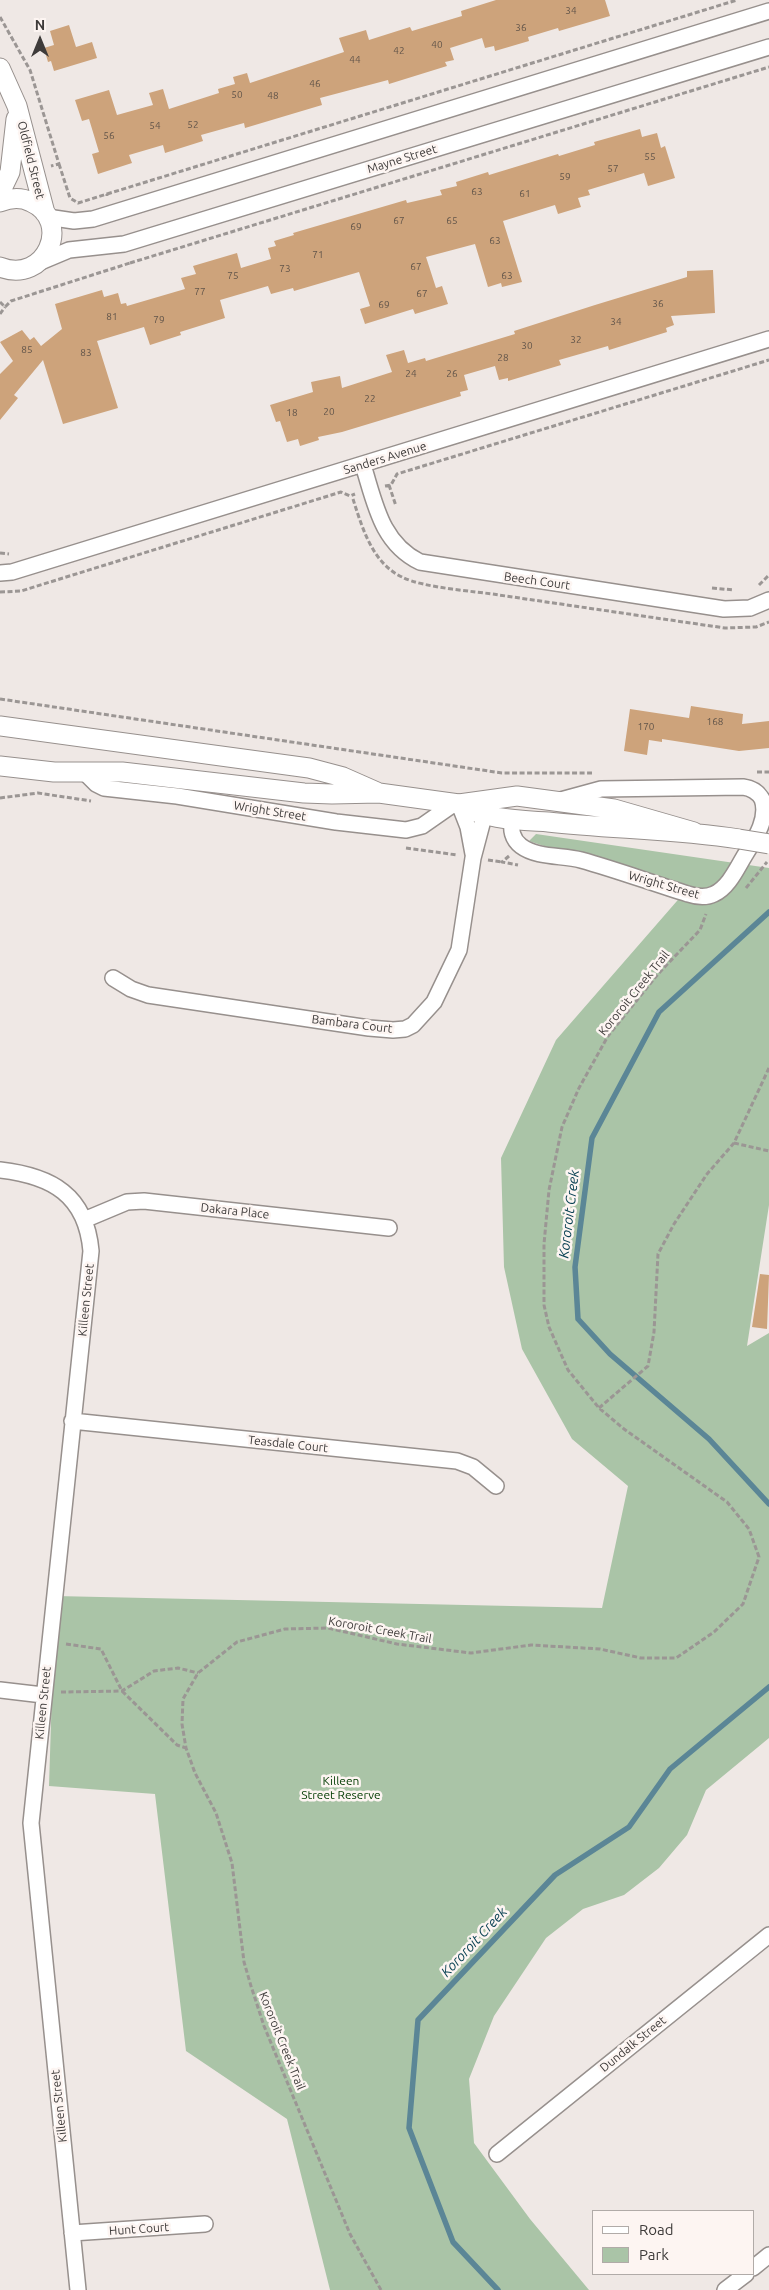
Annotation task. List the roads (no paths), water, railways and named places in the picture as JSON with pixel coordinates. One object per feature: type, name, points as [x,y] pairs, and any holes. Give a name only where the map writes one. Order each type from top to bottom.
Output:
[{"type":"street","points":[[0,202],[15,198],[37,205],[46,215],[74,221],[93,218],[769,11]]},
{"type":"street","name":"Mayne Street","points":[[17,267],[69,250],[124,244],[769,47]]},
{"type":"street","name":"Oldfield Street","points":[[0,68],[17,106],[52,232],[50,247],[41,261],[17,267]]},
{"type":"street","name":"Oldfield Street","points":[[0,193],[8,177],[12,161],[17,106]]},
{"type":"street","points":[[0,277],[17,267]]},
{"type":"street","name":"Sanders Avenue","points":[[0,573],[12,572],[769,339]]},
{"type":"street","name":"Beech Court","points":[[363,465],[388,535],[401,552],[420,562],[724,609],[750,608],[769,600]]},
{"type":"street","name":"Wright Street","points":[[0,726],[310,768],[343,777],[380,793]]},
{"type":"street","name":"Wright Street","points":[[0,766],[50,772],[122,772],[332,794],[380,793],[486,808],[514,819],[611,828],[694,832],[769,844]]},
{"type":"street","name":"Wright Street","points":[[84,772],[96,784],[102,787],[178,796],[336,822],[395,829],[409,830],[419,827],[457,803]]},
{"type":"street","name":"Wright Street","points":[[514,819],[511,828],[514,838],[522,847],[530,851],[578,859],[688,894],[707,897],[720,891],[728,883],[763,826],[766,815],[762,797],[752,789],[743,787],[601,789],[556,801]]},
{"type":"street","name":"Wright Street","points":[[486,808],[517,796],[614,810],[694,832]]},
{"type":"street","points":[[514,819],[527,811],[556,801]]},
{"type":"street","name":"Bambara Court","points":[[457,803],[468,827],[473,858]]},
{"type":"street","name":"Bambara Court","points":[[114,978],[131,989],[148,995],[369,1028],[393,1030],[413,1025],[434,1002],[459,950],[473,858],[486,808]]},
{"type":"street","name":"Killeen Street","points":[[0,1170],[34,1175],[54,1185],[73,1202],[84,1220],[90,1241],[91,1264],[72,1422],[30,1823],[78,2290]]},
{"type":"street","name":"Dakara Place","points":[[84,1220],[127,1202],[144,1201],[389,1228]]},
{"type":"street","name":"Teasdale Court","points":[[72,1422],[457,1461],[473,1467],[496,1486]]},
{"type":"street","points":[[0,1690],[43,1694]]},
{"type":"street","name":"Dundalk Street","points":[[496,2154],[769,1935]]},
{"type":"street","name":"Hunt Court","points":[[72,2233],[205,2224]]},
{"type":"street","points":[[754,2267],[769,2255]]},
{"type":"street","points":[[725,2290],[745,2275]]},
{"type":"waterway","name":"Kororoit Creek","points":[[769,912],[659,1012],[592,1138],[575,1267],[578,1319],[610,1354],[709,1439],[769,1504]]},
{"type":"waterway","name":"Kororoit Creek","points":[[498,2290],[453,2242],[409,2128],[418,2020],[555,1875],[629,1827],[670,1769],[769,1687]]},
{"type":"park label","name":"Killeen Street Reserve","points":[[341,1788]]}]
